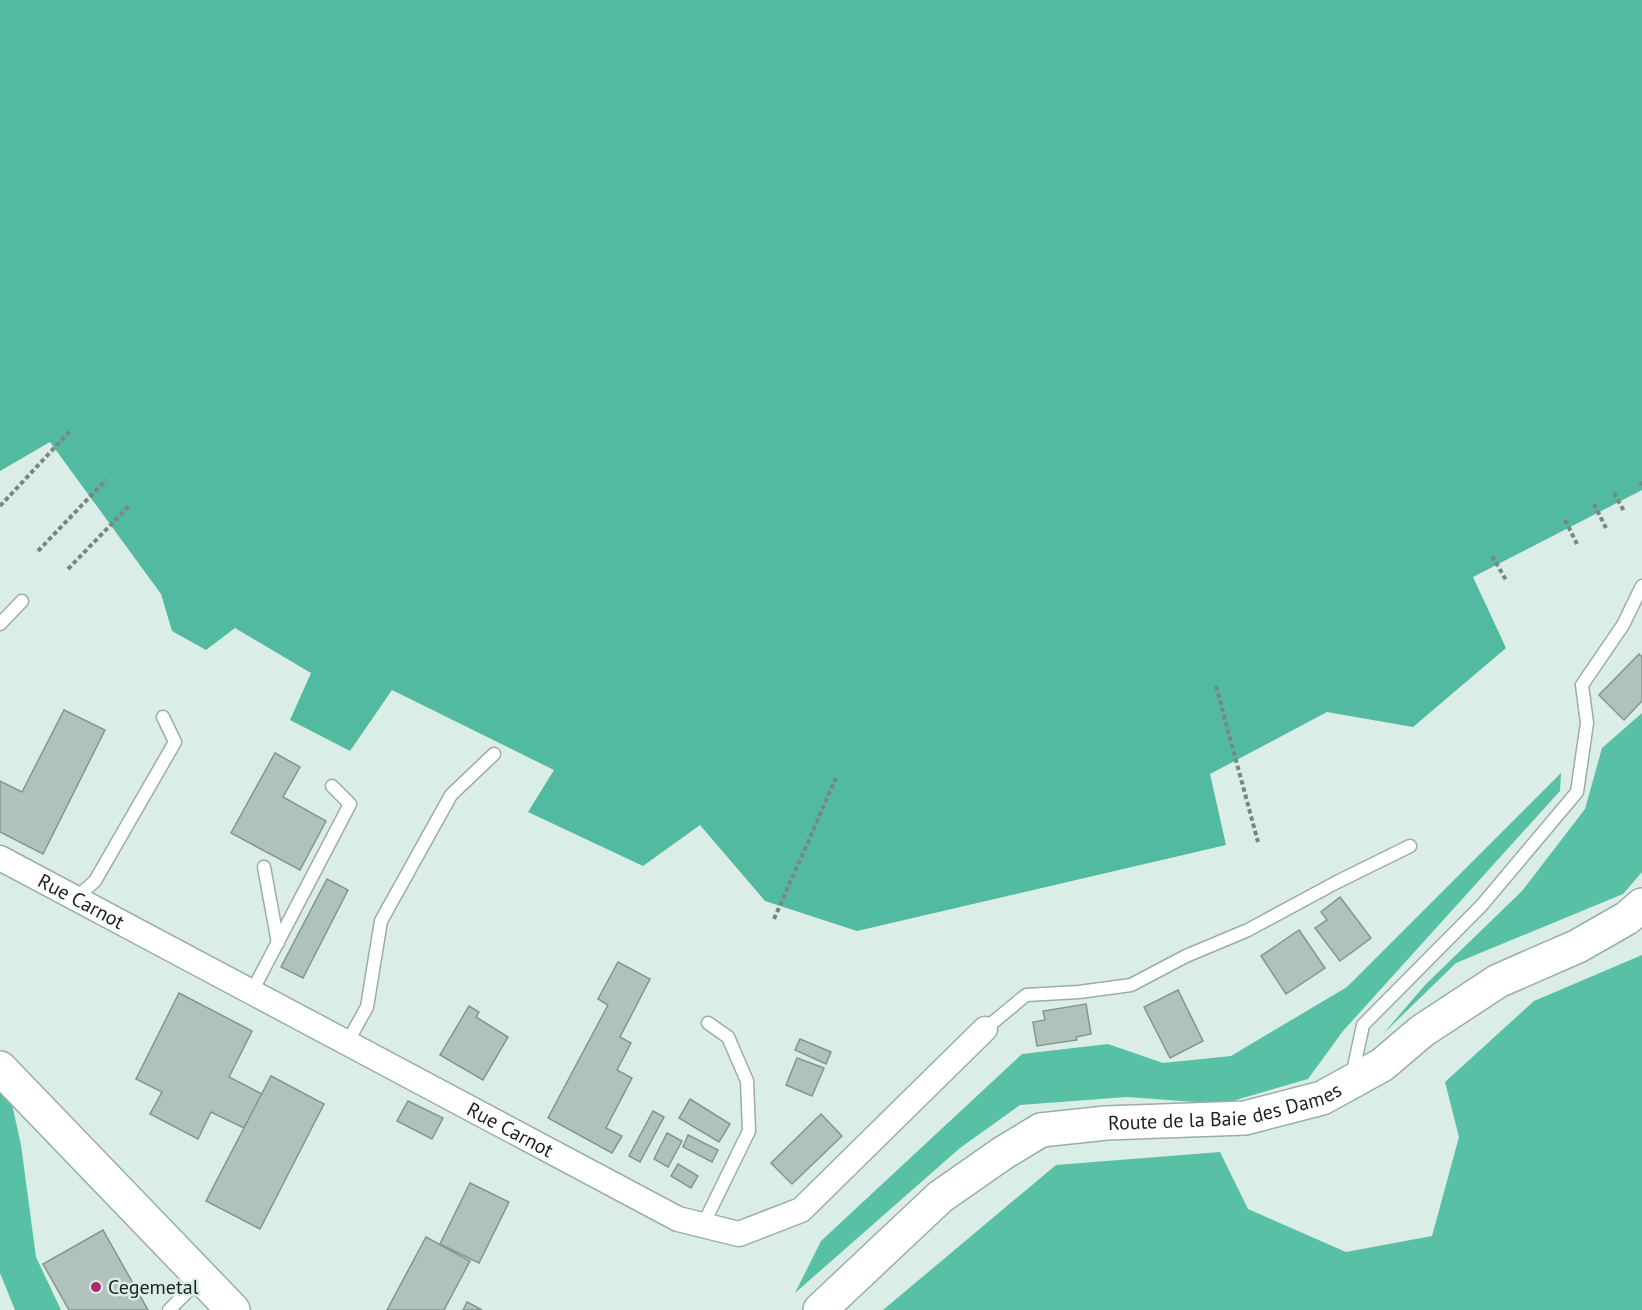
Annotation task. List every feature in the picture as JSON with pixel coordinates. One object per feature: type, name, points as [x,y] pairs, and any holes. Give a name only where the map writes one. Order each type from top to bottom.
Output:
[{"type":"main road","name":"Route de la Baie des Dames","points":[[820,1310],[940,1197],[1041,1130],[1106,1123],[1245,1118],[1322,1098],[1382,1065],[1422,1031],[1498,981],[1578,946],[1627,918],[1642,905]]},
{"type":"main road","points":[[0,1068],[233,1310]]},
{"type":"street","name":"Rue Carnot","points":[[0,858],[678,1219],[739,1234],[801,1210],[985,1029]]},
{"type":"lane","points":[[1351,1083],[1363,1025],[1482,904],[1576,792],[1587,723],[1582,685],[1623,625],[1642,586]]},
{"type":"lane","points":[[0,624],[22,601]]},
{"type":"lane","points":[[75,898],[96,882],[175,742],[163,717]]},
{"type":"lane","points":[[347,1043],[367,1007],[381,921],[451,795],[494,754]]},
{"type":"lane","points":[[258,980],[350,804],[332,786]]},
{"type":"lane","points":[[985,1029],[1026,995],[1079,992],[1131,984],[1186,956],[1248,930],[1410,846]]},
{"type":"lane","points":[[264,867],[278,943]]},
{"type":"lane","points":[[703,1225],[750,1131],[747,1081],[728,1037],[708,1023]]},
{"type":"lane","points":[[169,1310],[201,1278]]},
{"type":"path","points":[[0,506],[72,429]]},
{"type":"path","points":[[38,551],[106,480]]},
{"type":"path","points":[[1614,493],[1624,511]]},
{"type":"path","points":[[1594,504],[1606,528]]},
{"type":"path","points":[[68,569],[129,506]]},
{"type":"path","points":[[1565,520],[1577,544]]},
{"type":"path","points":[[1492,556],[1506,580]]},
{"type":"path","points":[[1216,686],[1258,842]]},
{"type":"path","points":[[774,919],[836,778]]},
{"type":"shaded area","points":[[0,0],[1642,0],[1642,490],[1473,577],[1506,648],[1413,727],[1327,712],[1210,774],[1226,845],[857,931],[765,901],[700,825],[643,866],[528,812],[554,770],[392,690],[350,751],[290,720],[311,673],[235,628],[206,650],[172,631],[161,594],[50,442],[0,471]]},
{"type":"shaded area","points":[[1642,713],[1642,872],[1623,894],[1456,963],[1383,1034],[1425,985],[1522,891],[1585,809],[1602,748]]},
{"type":"shaded area","points":[[1561,773],[1560,791],[1343,1031],[1308,1079],[1222,1104],[1127,1097],[1020,1105],[960,1148],[795,1293],[821,1241],[1022,1054],[1108,1044],[1163,1063],[1231,1056],[1347,987]]},
{"type":"shaded area","points":[[1642,955],[1642,1310],[883,1310],[1056,1165],[1220,1152],[1248,1209],[1346,1252],[1432,1236],[1459,1137],[1445,1082],[1534,1001]]},
{"type":"shaded area","points":[[0,1091],[11,1100],[21,1145],[36,1257],[61,1310],[15,1310],[0,1273]]},
{"type":"building","points":[[1639,654],[1642,657],[1642,701],[1624,720],[1599,695]]},
{"type":"building","points":[[64,710],[105,730],[43,854],[0,832],[0,781],[22,792]]},
{"type":"building","points":[[275,753],[300,767],[283,797],[326,821],[300,870],[231,833]]},
{"type":"building","points":[[327,879],[348,890],[303,978],[281,967]]},
{"type":"building","points":[[1340,897],[1371,938],[1340,961],[1315,928],[1327,920],[1321,912]]},
{"type":"building","points":[[1299,930],[1325,968],[1286,994],[1261,956]]},
{"type":"building","points":[[618,962],[650,979],[620,1037],[631,1043],[617,1070],[632,1078],[606,1128],[622,1136],[612,1153],[548,1118],[608,1005],[598,999]]},
{"type":"building","points":[[1178,990],[1203,1041],[1170,1058],[1144,1007]]},
{"type":"building","points":[[179,993],[252,1031],[229,1077],[262,1094],[244,1128],[211,1112],[198,1139],[150,1114],[162,1092],[136,1079]]},
{"type":"building","points":[[1086,1004],[1091,1034],[1076,1037],[1077,1040],[1037,1046],[1033,1022],[1045,1020],[1043,1011]]},
{"type":"building","points":[[469,1006],[479,1012],[476,1017],[508,1037],[483,1080],[440,1055]]},
{"type":"building","points":[[800,1039],[831,1052],[826,1064],[795,1050]]},
{"type":"building","points":[[797,1058],[824,1068],[812,1096],[786,1085]]},
{"type":"building","points":[[271,1076],[324,1104],[260,1229],[206,1201]]},
{"type":"building","points":[[690,1099],[730,1124],[719,1142],[679,1118]]},
{"type":"building","points":[[408,1101],[443,1118],[432,1139],[397,1121]]},
{"type":"building","points":[[653,1111],[664,1117],[640,1162],[629,1156]]},
{"type":"building","points":[[821,1114],[842,1136],[792,1184],[771,1163]]},
{"type":"building","points":[[667,1133],[682,1141],[668,1167],[654,1159]]},
{"type":"building","points":[[688,1135],[718,1150],[712,1162],[683,1147]]},
{"type":"building","points":[[678,1164],[698,1176],[691,1188],[671,1176]]},
{"type":"building","points":[[470,1183],[509,1202],[479,1263],[440,1244]]},
{"type":"building","name":"Cegemetal","points":[[103,1230],[148,1310],[69,1310],[43,1264]]},
{"type":"building","points":[[426,1237],[470,1261],[444,1310],[387,1310]]},
{"type":"building","points":[[467,1302],[482,1310],[463,1310]]},
{"type":"place","name":"Cegemetal","points":[[96,1287]]}]
